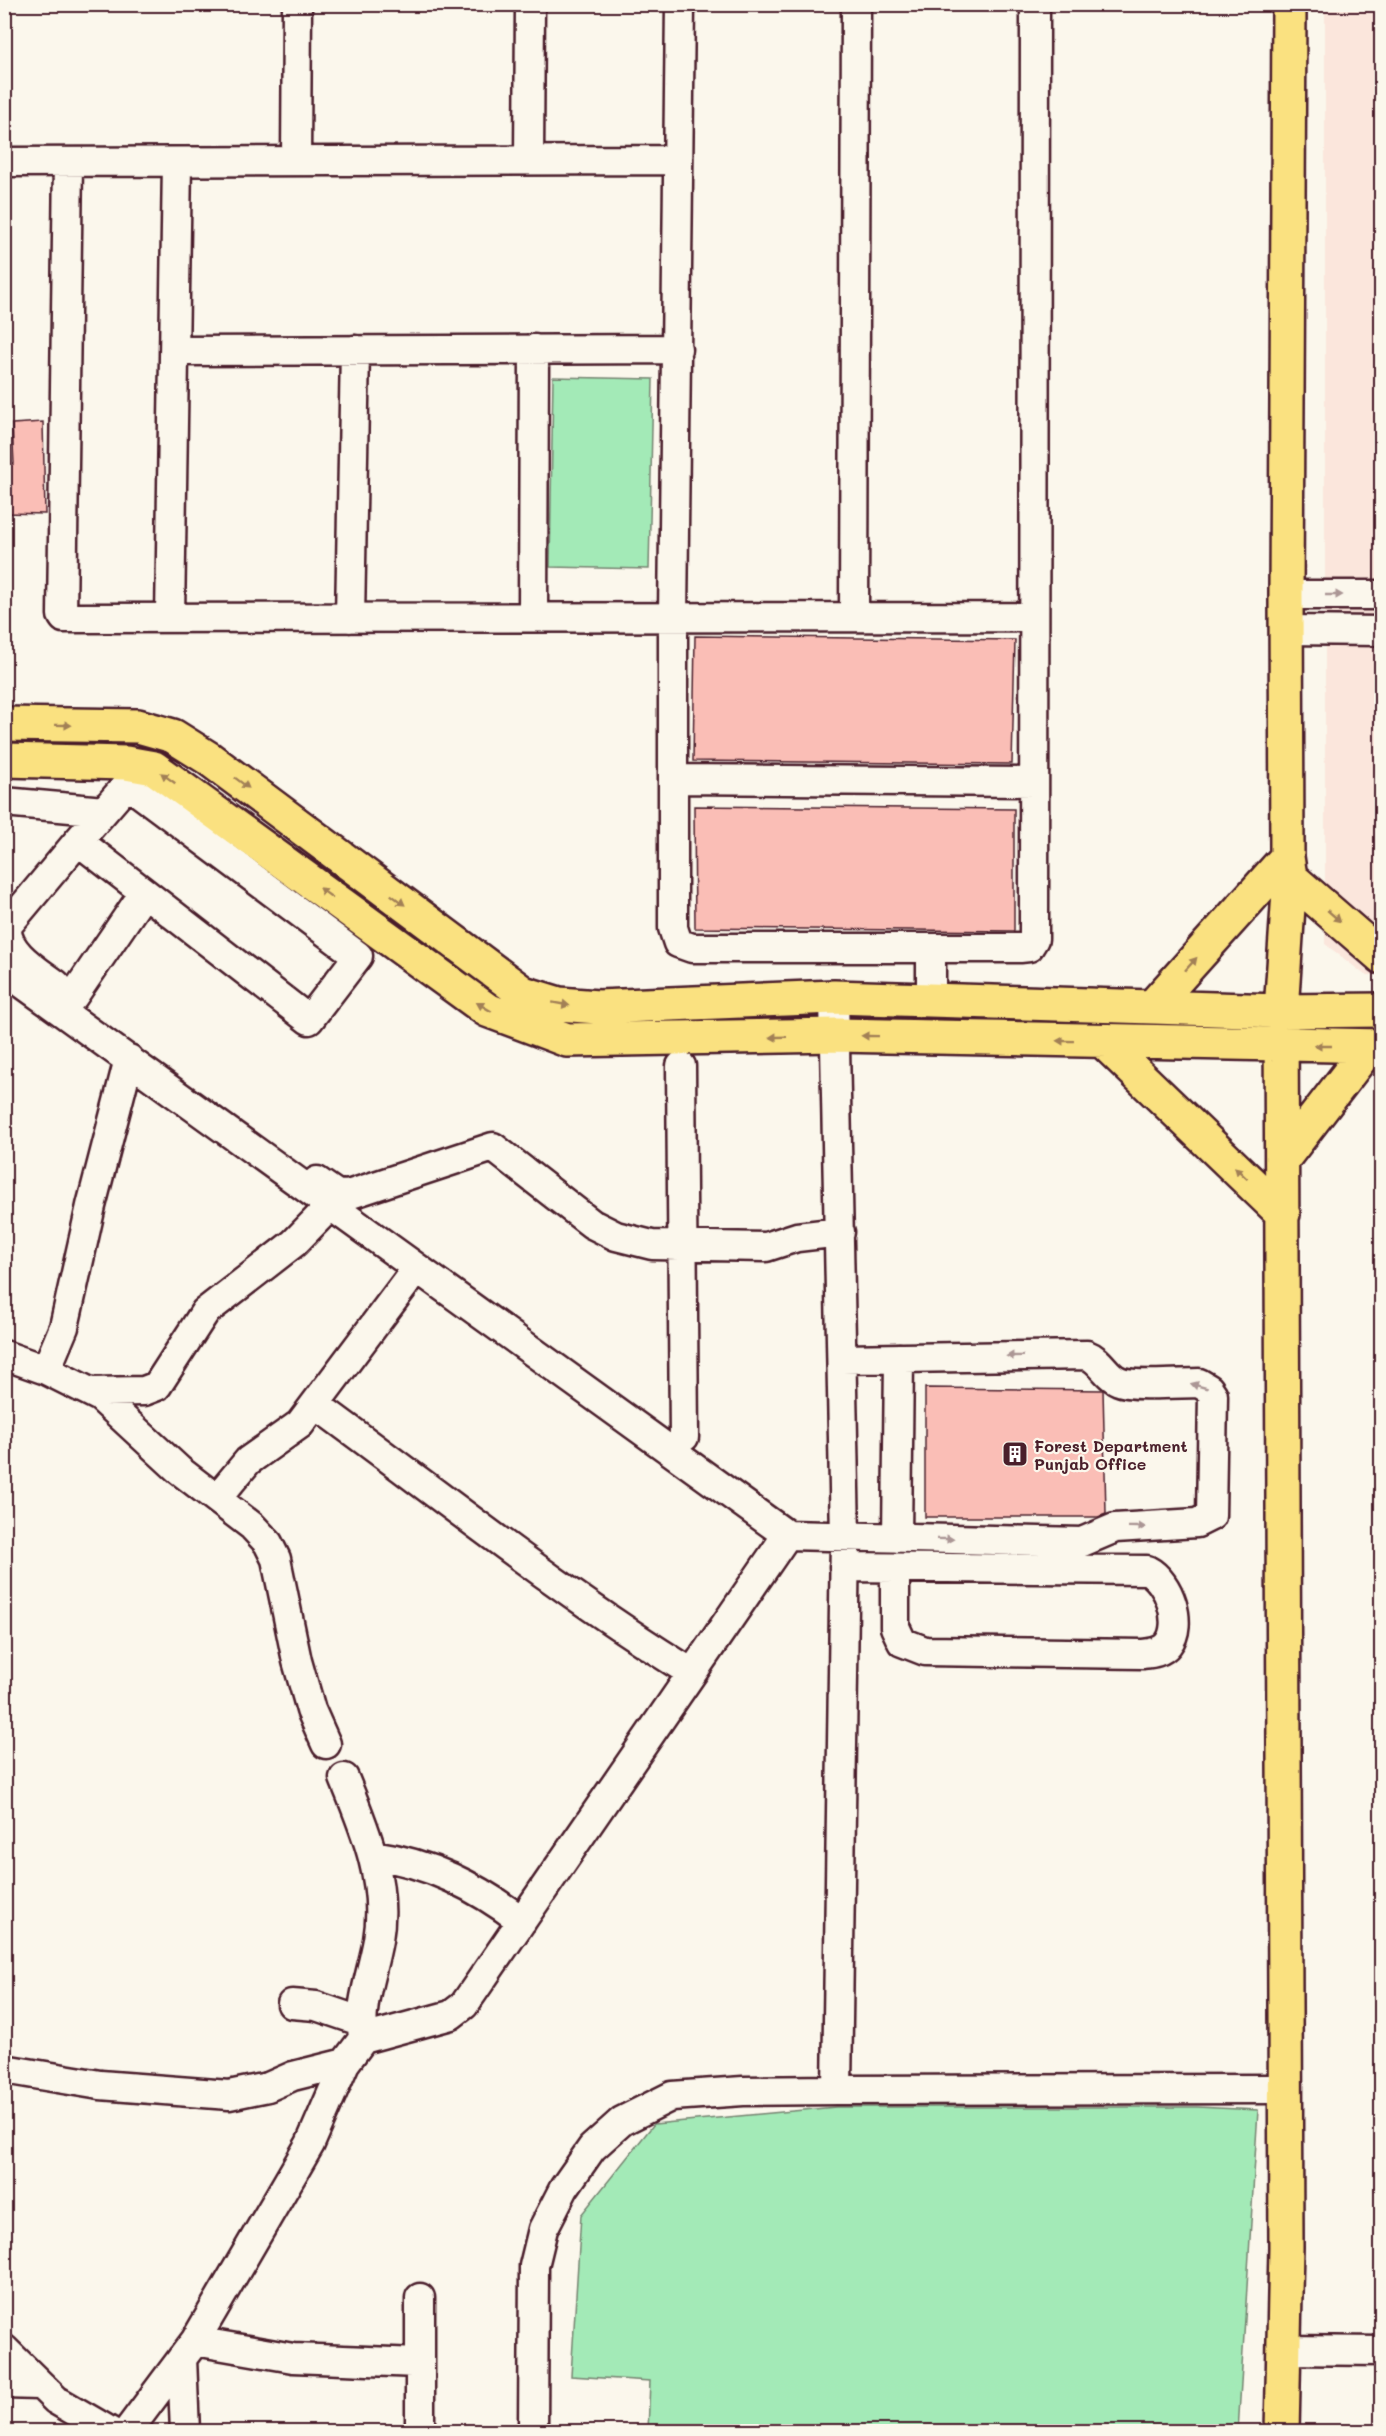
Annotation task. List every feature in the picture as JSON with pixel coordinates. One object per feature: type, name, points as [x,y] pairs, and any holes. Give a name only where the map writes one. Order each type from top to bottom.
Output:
[{"type":"main road","points":[[1282,2432],[1285,2090],[1281,1011],[1289,867],[1286,595],[1289,4]]},
{"type":"main road","points":[[4,724],[138,726],[173,736],[208,758],[523,993],[559,1004],[598,1007],[834,997],[1281,1011],[1382,1010]]},
{"type":"main road","points":[[4,760],[126,763],[154,768],[487,1010],[567,1040],[836,1035],[1282,1046],[1376,1046]]},
{"type":"main road","points":[[1289,867],[1382,957]]},
{"type":"main road","points":[[1152,1007],[1289,867]]},
{"type":"main road","points":[[1104,1041],[1283,1214]]},
{"type":"main road","points":[[1283,1159],[1376,1046]]},
{"type":"street","points":[[296,161],[297,4]]},
{"type":"street","points":[[529,160],[530,4]]},
{"type":"street","points":[[680,4],[673,617],[673,928],[678,943],[692,948],[1029,947],[1034,939],[1032,617],[1035,4]]},
{"type":"street","points":[[854,617],[856,4]]},
{"type":"street","points":[[4,162],[678,159]]},
{"type":"street","points":[[68,162],[62,615],[64,618],[1032,617]]},
{"type":"street","points":[[170,618],[177,162]]},
{"type":"street","points":[[533,618],[534,349]]},
{"type":"street","points":[[175,351],[677,349]]},
{"type":"street","points":[[350,618],[355,350]]},
{"type":"street","points":[[1286,595],[1382,595]]},
{"type":"street","points":[[1286,630],[1382,631]]},
{"type":"street","points":[[674,779],[1034,782]]},
{"type":"street","points":[[78,841],[310,1021],[358,958],[356,952],[137,791],[124,788],[78,841],[11,920],[6,933],[20,955],[73,997],[336,1194],[348,1195],[493,1147],[600,1228],[616,1236],[652,1245],[682,1247],[766,1247],[797,1238],[840,1243]]},
{"type":"street","points":[[4,802],[104,811]]},
{"type":"street","points":[[73,997],[144,893]]},
{"type":"street","points":[[930,948],[931,1000]]},
{"type":"street","points":[[4,969],[787,1535],[1082,1542],[1121,1527],[1151,1527],[1205,1521],[1213,1512],[1213,1395],[1199,1383],[1124,1383],[1111,1376],[1101,1363],[1087,1355],[842,1359]]},
{"type":"street","points":[[834,997],[845,1536],[837,2090]]},
{"type":"street","points":[[46,1370],[64,1327],[91,1206],[129,1059]]},
{"type":"street","points":[[681,1066],[684,1437]]},
{"type":"street","points":[[91,1392],[144,1391],[157,1386],[205,1312],[294,1243],[331,1205]]},
{"type":"street","points":[[218,1498],[248,1461],[293,1431],[417,1268]]},
{"type":"street","points":[[4,1355],[46,1370],[91,1392],[113,1406],[179,1470],[218,1498],[260,1534],[276,1559],[297,1661],[311,1710],[326,1744]]},
{"type":"street","points":[[897,1538],[899,1358]]},
{"type":"street","points":[[315,1404],[509,1549],[628,1634],[692,1673]]},
{"type":"street","points":[[292,2004],[316,2006],[362,2030],[458,2011],[787,1535]]},
{"type":"street","points":[[844,1567],[1148,1570],[1156,1574],[1166,1585],[1172,1603],[1173,1635],[1168,1645],[1158,1652],[1143,1654],[925,1651],[902,1642],[895,1627],[894,1568]]},
{"type":"street","points":[[127,2432],[189,2349],[310,2144],[362,2030],[365,1990],[379,1939],[380,1909],[374,1855],[344,1778]]},
{"type":"street","points":[[374,1855],[430,1867],[491,1898],[522,1921]]},
{"type":"street","points":[[4,2069],[100,2085],[228,2095],[268,2086],[293,2076],[345,2063]]},
{"type":"street","points":[[533,2432],[534,2266],[543,2229],[564,2188],[592,2148],[622,2121],[672,2096],[743,2091],[837,2090],[1285,2090]]},
{"type":"street","points":[[420,2298],[418,2363],[420,2432]]},
{"type":"street","points":[[4,2349],[38,2385],[73,2411],[111,2432]]},
{"type":"street","points":[[189,2349],[294,2358],[418,2363]]},
{"type":"street","points":[[185,2432],[189,2349]]},
{"type":"street","points":[[1284,2350],[1382,2351]]},
{"type":"street","points":[[4,2384],[38,2385]]},
{"type":"shaded area","points":[[1325,5],[1381,5],[1381,975],[1365,975],[1325,944]]},
{"type":"green space","points":[[553,377],[653,379],[649,569],[550,567]]},
{"type":"green space","points":[[836,2107],[1197,2107],[1258,2110],[1238,2431],[648,2431],[650,2381],[571,2376],[581,2215],[654,2124]]},
{"type":"building","points":[[43,422],[45,514],[4,513],[4,464],[14,464],[12,424]]},
{"type":"building","points":[[695,636],[1015,640],[1012,764],[693,761]]},
{"type":"building","points":[[694,806],[1014,809],[1014,931],[695,928]]},
{"type":"building","name":"Forest Department Punjab Office","points":[[925,1388],[1103,1390],[1106,1514],[1098,1517],[925,1517]]},
{"type":"place","name":"Forest Department Punjab Office","points":[[1015,1454]]}]
